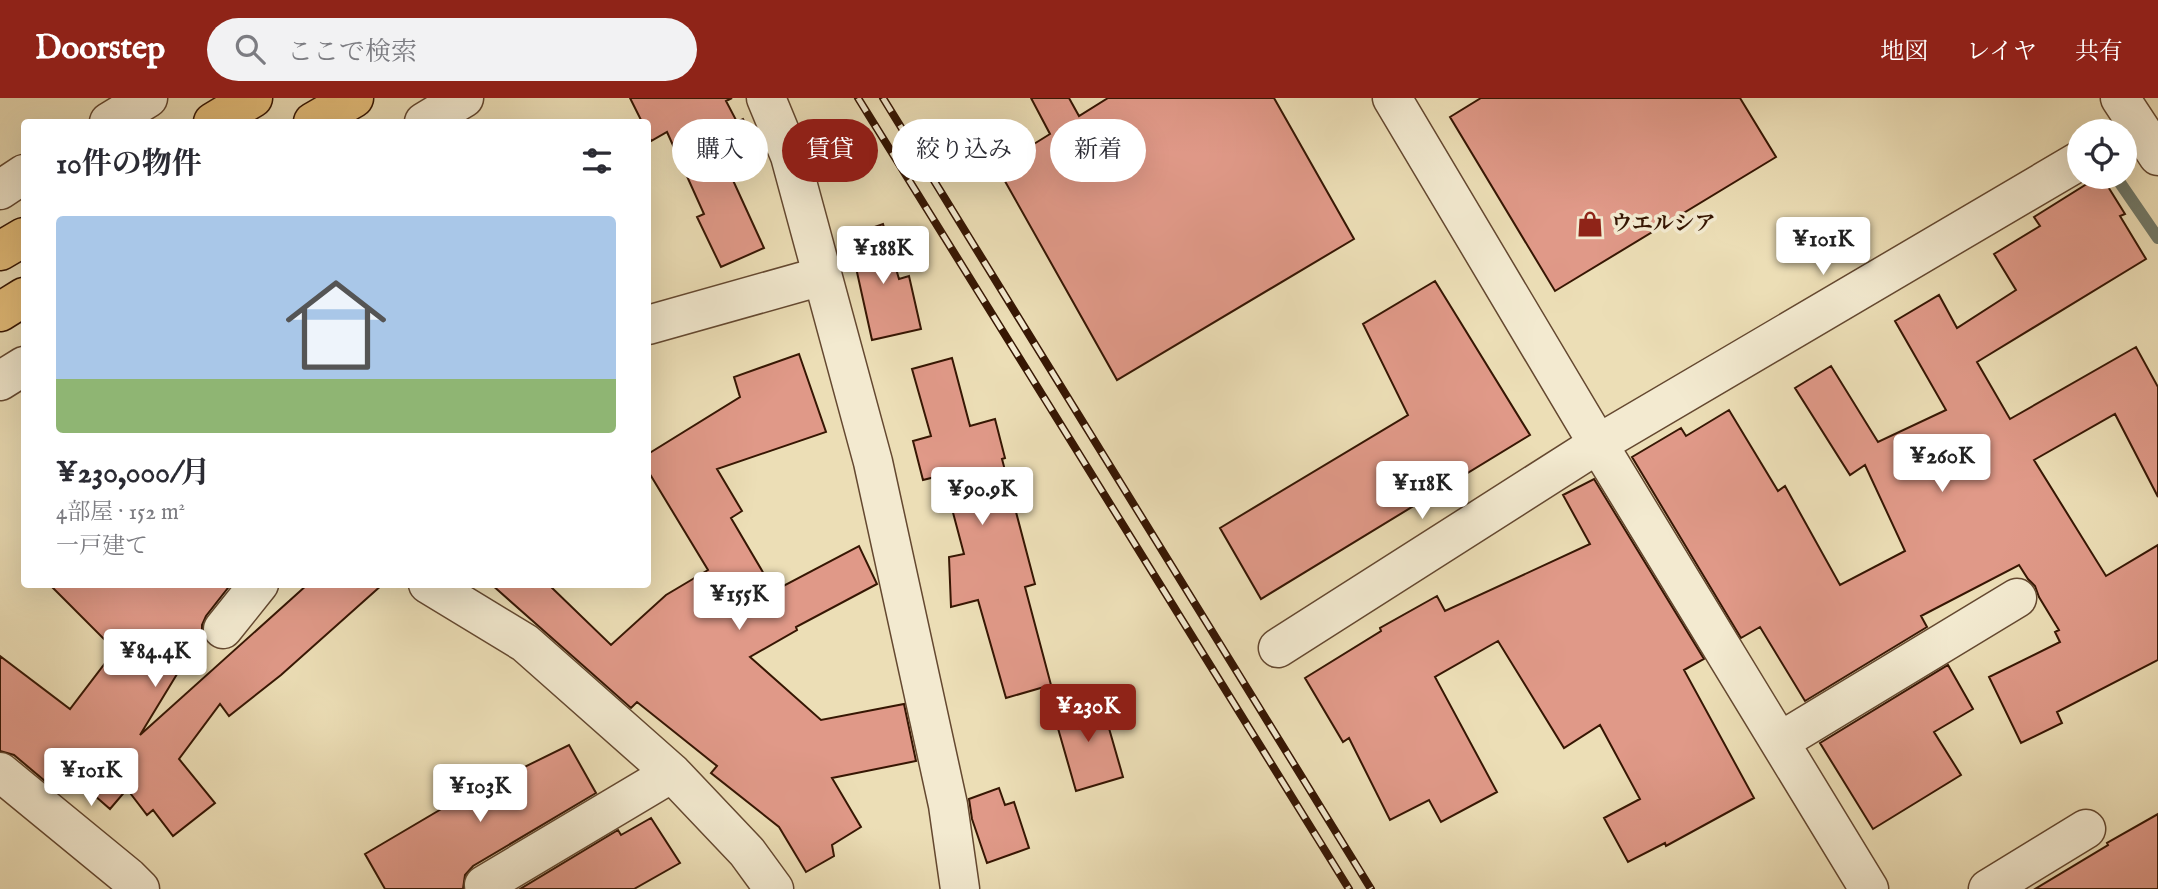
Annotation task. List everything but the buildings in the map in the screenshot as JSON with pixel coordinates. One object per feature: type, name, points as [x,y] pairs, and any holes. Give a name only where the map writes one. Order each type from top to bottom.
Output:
[{"type":"main road","points":[[218,119],[253,98]]},
{"type":"main road","points":[[318,119],[354,98]]},
{"type":"main road","points":[[0,251],[21,239]]},
{"type":"main road","points":[[0,312],[21,300]]},
{"type":"street","points":[[114,119],[148,98]]},
{"type":"street","points":[[429,119],[464,98]]},
{"type":"street","points":[[766,98],[790,156],[873,462],[948,805],[960,889]]},
{"type":"street","points":[[1392,98],[1598,444],[1869,889]]},
{"type":"street","points":[[1278,648],[1598,444],[2067,168]]},
{"type":"street","points":[[0,190],[21,176]]},
{"type":"street","points":[[651,324],[822,276]]},
{"type":"street","points":[[0,381],[21,368]]},
{"type":"street","points":[[223,629],[257,588]]},
{"type":"street","points":[[435,588],[524,643],[671,773],[747,852],[774,889]]},
{"type":"street","points":[[1781,741],[2017,598]]},
{"type":"street","points":[[0,772],[127,885]]},
{"type":"street","points":[[484,885],[671,773]]},
{"type":"street","points":[[1988,889],[2086,829]]},
{"type":"waterway","points":[[2124,189],[2158,238]]},
{"type":"railway","points":[[858,98],[1349,889]]},
{"type":"railway","points":[[883,98],[1371,889]]},
{"type":"place","name":"ウエルシア","points":[[1590,224]]}]
